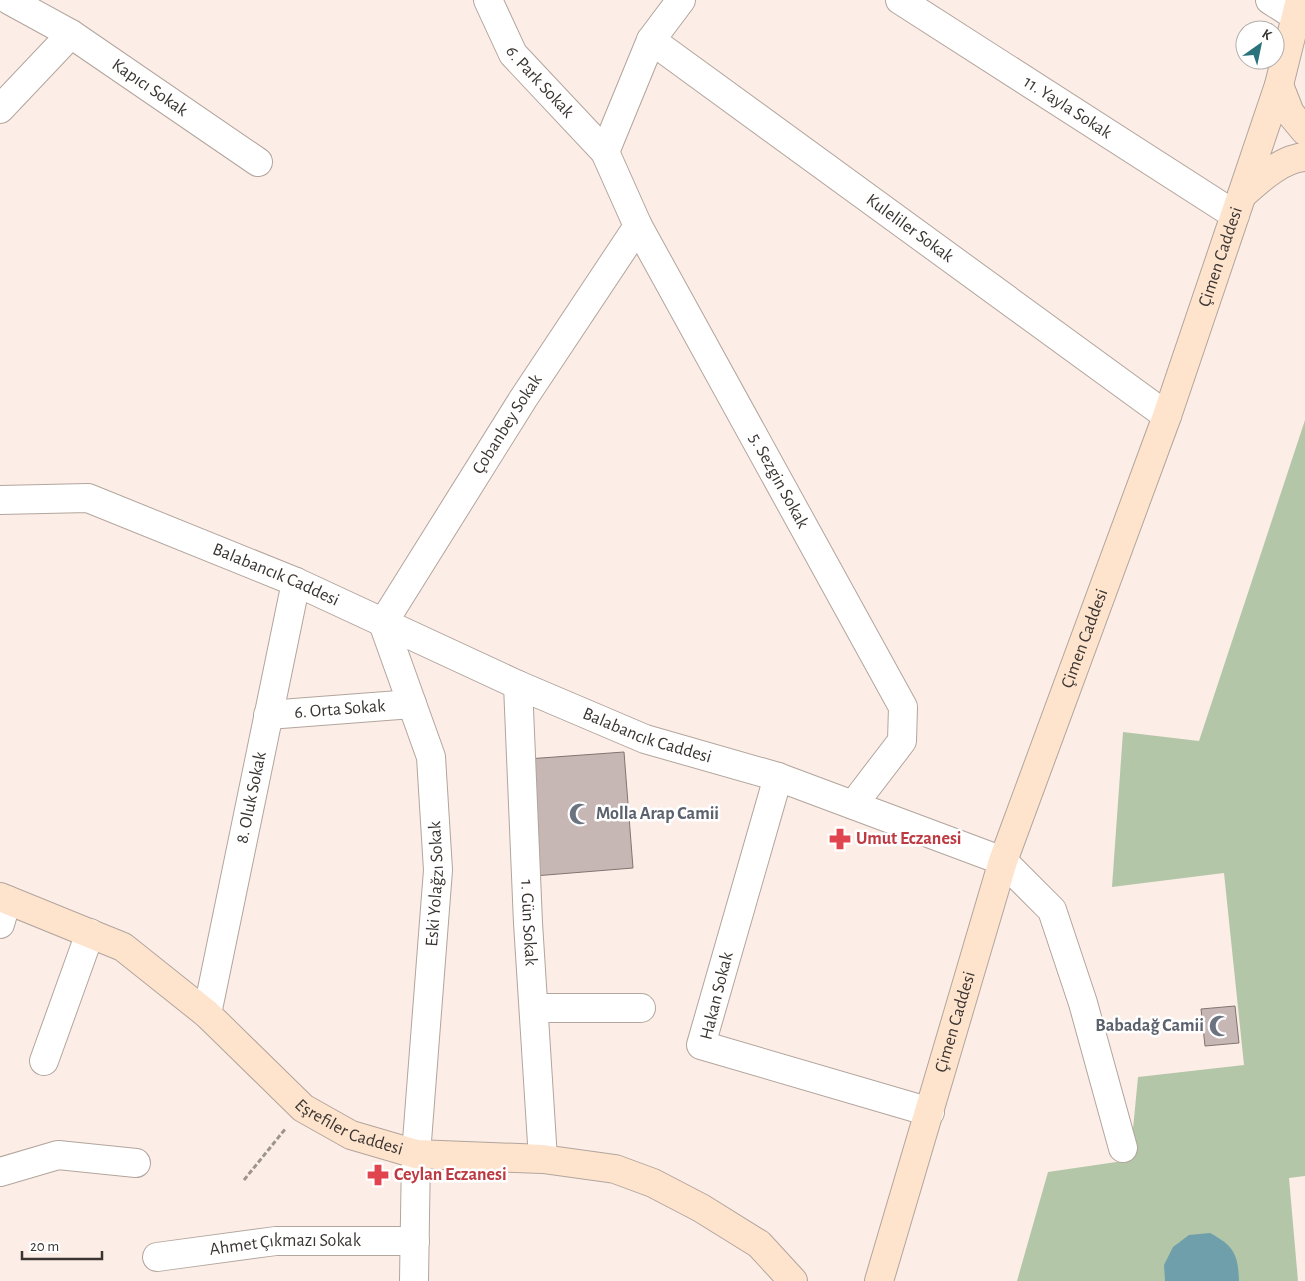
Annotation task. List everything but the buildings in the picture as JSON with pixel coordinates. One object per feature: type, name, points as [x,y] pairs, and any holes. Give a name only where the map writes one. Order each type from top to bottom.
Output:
[{"type":"main road","name":"Çimen Caddesi","points":[[879,1281],[1003,861],[1167,416],[1279,85],[1298,8]]},
{"type":"main road","points":[[1279,85],[1290,113],[1305,131]]},
{"type":"main road","points":[[1238,205],[1266,174],[1295,158],[1305,157]]},
{"type":"main road","name":"Eşrefiler Caddesi","points":[[2,907],[90,933],[123,947],[207,1014],[302,1108],[350,1135],[416,1154],[543,1159],[615,1169],[653,1183],[701,1208],[759,1244],[793,1281]]},
{"type":"street","name":"Kapıcı Sokak","points":[[9,0],[44,9],[71,34],[258,162]]},
{"type":"street","name":"6. Park Sokak","points":[[488,0],[513,54],[606,152]]},
{"type":"street","points":[[606,152],[651,40],[681,0]]},
{"type":"street","name":"11. Yayla Sokak","points":[[900,0],[1238,205]]},
{"type":"street","points":[[1270,0],[1298,8]]},
{"type":"street","points":[[0,109],[71,34]]},
{"type":"street","name":"Kuleliler Sokak","points":[[651,40],[1167,416]]},
{"type":"street","name":"5. Sezgin Sokak","points":[[606,152],[638,226],[903,707],[902,741],[853,805]]},
{"type":"street","name":"Çobanbey Sokak","points":[[383,623],[523,399],[638,226]]},
{"type":"street","name":"Balabancık Caddesi","points":[[0,500],[88,498],[296,582],[518,685],[645,739],[778,777],[1003,861],[1052,910],[1083,1003],[1123,1148]]},
{"type":"street","name":"8. Oluk Sokak","points":[[207,1014],[296,582]]},
{"type":"street","name":"Eski Yolağzı Sokak","points":[[383,623],[431,757],[438,870],[416,1154],[414,1281]]},
{"type":"street","name":"1. Gün Sokak","points":[[518,685],[543,1159]]},
{"type":"street","name":"6. Orta Sokak","points":[[268,715],[412,704]]},
{"type":"street","name":"Hakan Sokak","points":[[778,777],[701,1045],[930,1112]]},
{"type":"street","points":[[44,1061],[90,933]]},
{"type":"street","points":[[534,1008],[641,1008]]},
{"type":"street","points":[[0,1172],[58,1154],[136,1163]]},
{"type":"street","name":"Ahmet Çıkmazı Sokak","points":[[157,1257],[276,1241],[415,1241]]},
{"type":"path","points":[[244,1180],[302,1108]]},
{"type":"green space","points":[[1305,420],[1305,1176],[1289,1178],[1298,1281],[1017,1281],[1048,1172],[1130,1160],[1138,1077],[1244,1065],[1224,873],[1112,887],[1123,732],[1199,741]]},
{"type":"water","points":[[1210,1233],[1225,1242],[1233,1252],[1236,1257],[1239,1281],[1165,1281],[1164,1265],[1173,1247],[1189,1235]]},
{"type":"place","name":"Molla Arap Camii","points":[[580,814]]},
{"type":"place","name":"Umut Eczanesi","points":[[840,839]]},
{"type":"place","name":"Babadağ Camii","points":[[1220,1026]]},
{"type":"place","name":"Ceylan Eczanesi","points":[[378,1175]]}]
